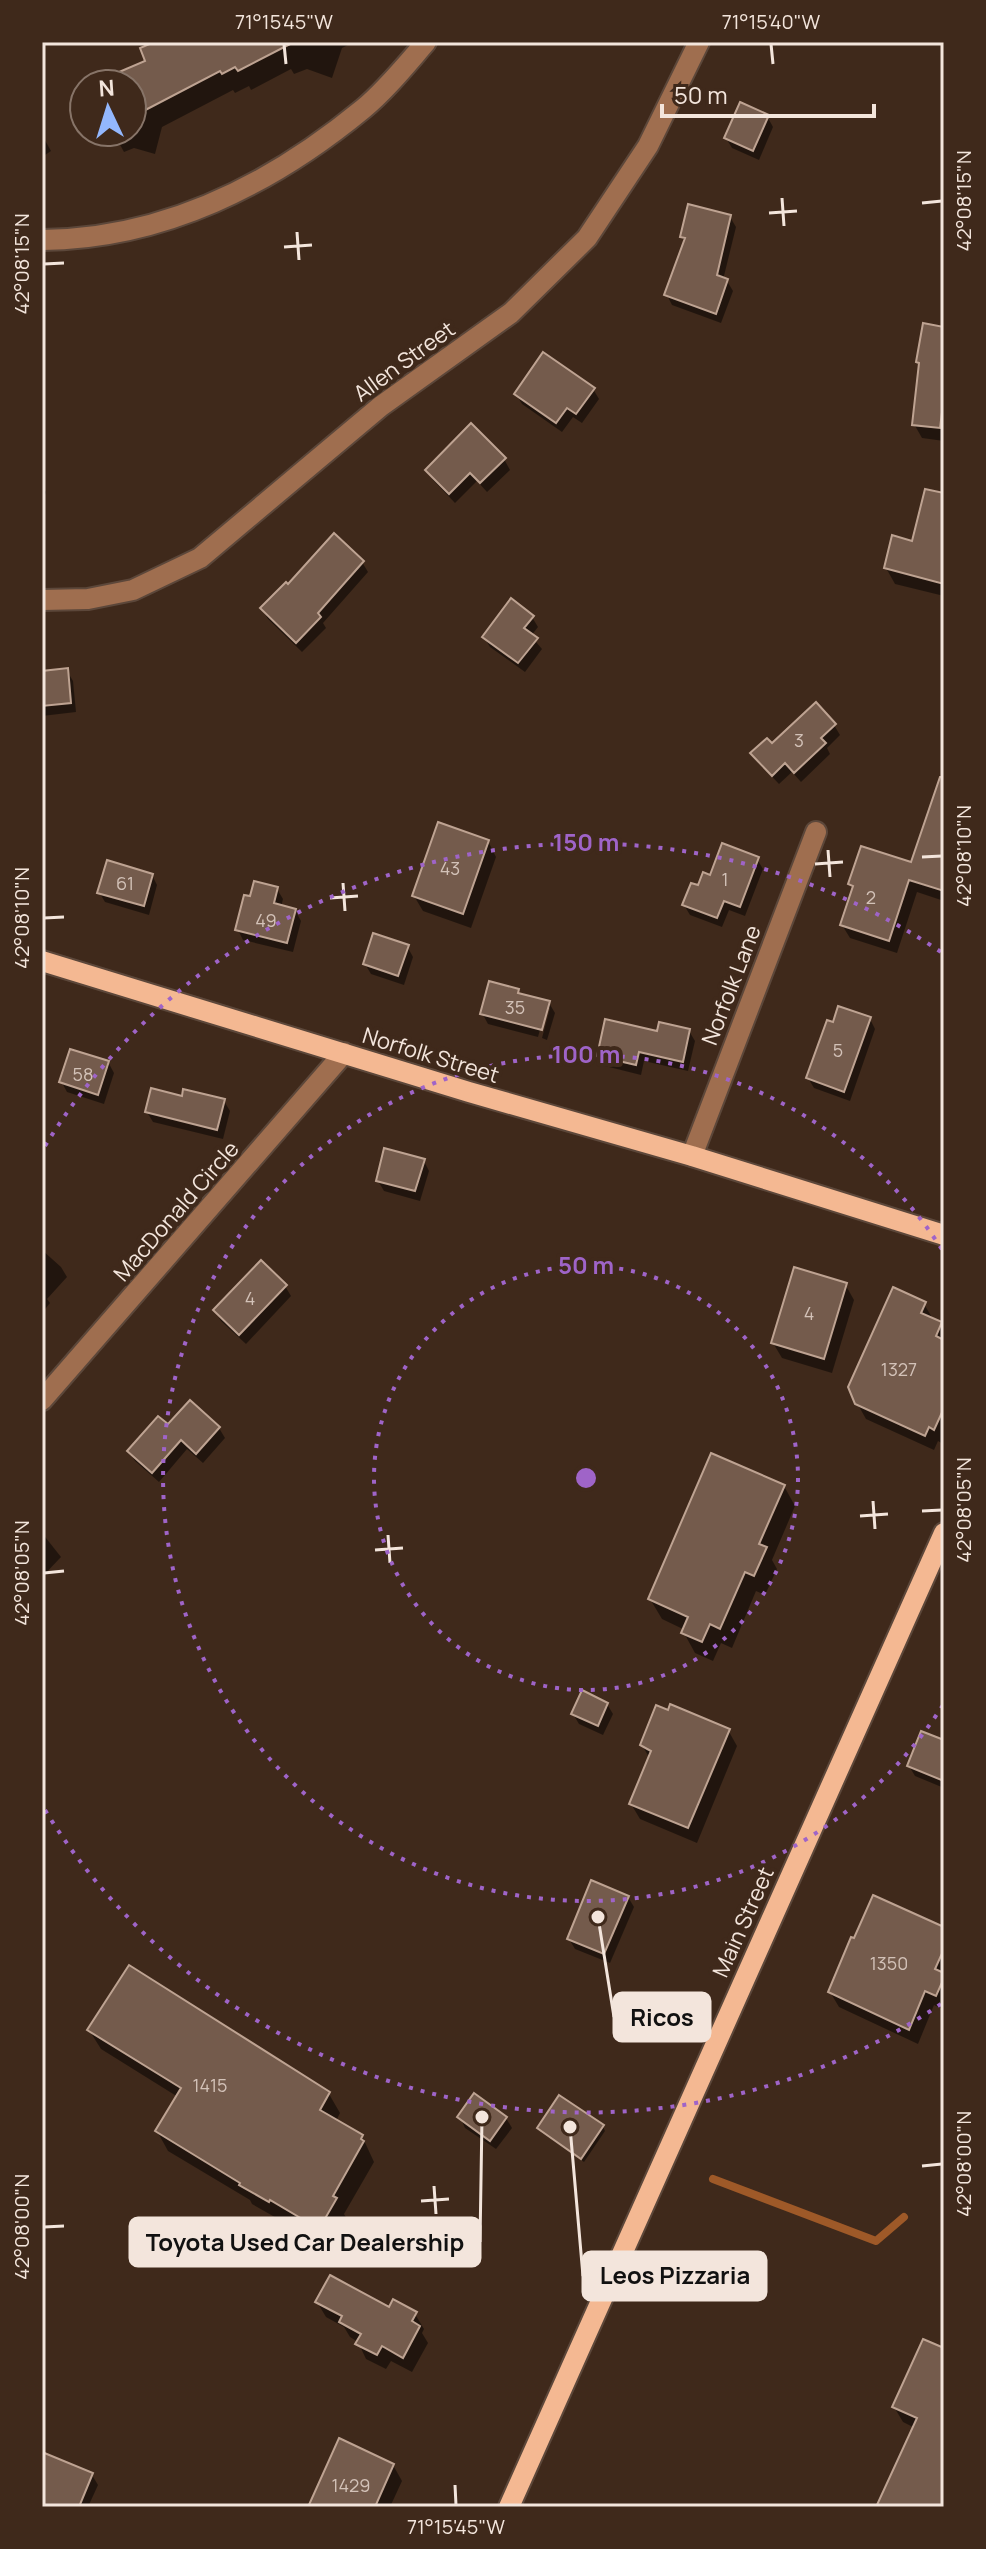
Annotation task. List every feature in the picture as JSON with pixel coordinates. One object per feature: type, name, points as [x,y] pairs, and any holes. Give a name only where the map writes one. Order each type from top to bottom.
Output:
[{"type":"main road","name":"Norfolk Street","points":[[42,961],[944,1235]]},
{"type":"main road","name":"Main Street","points":[[509,2507],[944,1533]]},
{"type":"street","points":[[42,240],[115,233],[175,218],[224,200],[318,144],[365,107],[426,42]]},
{"type":"street","name":"Allen Street","points":[[42,600],[88,599],[133,590],[200,558],[381,406],[511,313],[587,238],[648,146],[699,42]]},
{"type":"street","name":"Norfolk Lane","points":[[692,1156],[816,832]]},
{"type":"street","name":"MacDonald Circle","points":[[42,1400],[344,1053]]},
{"type":"building","points":[[154,42],[294,42],[238,71],[235,67],[222,74],[220,71],[148,109],[148,68],[129,68],[145,61],[140,48]]},
{"type":"building","points":[[740,102],[769,115],[753,151],[724,138]]},
{"type":"building","points":[[688,204],[731,215],[717,275],[728,279],[716,314],[664,295],[685,238],[680,237]]},
{"type":"building","points":[[923,323],[944,327],[944,396],[940,428],[912,425],[919,363],[916,362]]},
{"type":"building","points":[[543,352],[595,388],[576,414],[567,408],[556,423],[514,394]]},
{"type":"building","points":[[471,423],[506,458],[480,483],[470,473],[449,494],[425,470]]},
{"type":"building","points":[[925,489],[944,493],[944,584],[884,568],[892,535],[912,541]]},
{"type":"building","points":[[334,533],[364,561],[318,613],[321,617],[296,643],[260,608],[286,582],[288,584]]},
{"type":"building","points":[[511,598],[534,616],[524,628],[538,638],[518,663],[482,637]]},
{"type":"building","points":[[68,668],[71,703],[42,706],[42,671]]},
{"type":"building","points":[[816,702],[836,724],[821,738],[826,743],[794,773],[785,763],[772,776],[750,753],[767,738],[772,743]]},
{"type":"building","points":[[940,777],[944,777],[944,891],[909,880],[889,941],[840,925],[853,886],[848,884],[861,846],[911,862]]},
{"type":"building","points":[[438,822],[489,840],[463,914],[412,896]]},
{"type":"building","points":[[722,843],[759,857],[740,907],[724,901],[717,918],[682,905],[691,883],[698,885],[703,872],[710,875]]},
{"type":"building","points":[[107,860],[153,874],[144,906],[97,893]]},
{"type":"building","points":[[254,881],[278,887],[274,903],[296,909],[287,943],[235,930],[244,895],[250,896]]},
{"type":"building","points":[[373,933],[409,945],[398,976],[363,964]]},
{"type":"building","points":[[489,981],[550,1001],[542,1030],[480,1014]]},
{"type":"building","points":[[838,1006],[871,1017],[844,1092],[806,1078],[827,1020],[833,1022]]},
{"type":"building","points":[[605,1019],[657,1031],[659,1022],[690,1029],[683,1062],[639,1052],[636,1065],[597,1056]]},
{"type":"building","points":[[70,1049],[109,1061],[98,1095],[59,1082]]},
{"type":"building","points":[[151,1088],[182,1096],[183,1089],[225,1099],[217,1130],[145,1112]]},
{"type":"building","points":[[384,1148],[425,1159],[415,1191],[376,1181]]},
{"type":"building","points":[[261,1260],[287,1285],[239,1335],[213,1310]]},
{"type":"building","points":[[794,1267],[847,1283],[824,1359],[771,1343]]},
{"type":"building","points":[[893,1287],[926,1302],[921,1313],[942,1322],[936,1336],[944,1340],[944,1408],[934,1430],[929,1427],[925,1436],[855,1404],[848,1387]]},
{"type":"building","points":[[190,1400],[220,1427],[196,1454],[181,1440],[152,1473],[127,1451],[158,1416],[168,1424]]},
{"type":"building","points":[[711,1453],[785,1485],[759,1544],[767,1547],[754,1576],[745,1572],[720,1629],[710,1624],[702,1642],[681,1633],[688,1617],[648,1599]]},
{"type":"building","points":[[582,1690],[608,1703],[598,1726],[571,1714]]},
{"type":"building","points":[[670,1704],[730,1729],[688,1828],[629,1804],[651,1751],[640,1745],[656,1705],[668,1710]]},
{"type":"building","points":[[921,1731],[944,1740],[944,1781],[907,1766]]},
{"type":"building","points":[[591,1880],[629,1896],[604,1954],[567,1939]]},
{"type":"building","points":[[873,1895],[944,1927],[944,1949],[935,1969],[944,1973],[944,1978],[936,1996],[925,1991],[909,2030],[828,1992]]},
{"type":"building","points":[[129,1965],[330,2092],[320,2110],[363,2135],[361,2139],[364,2141],[333,2196],[337,2198],[319,2229],[239,2185],[155,2131],[181,2088],[87,2030]]},
{"type":"building","points":[[474,2093],[507,2117],[490,2141],[457,2117]]},
{"type":"building","points":[[559,2095],[604,2125],[581,2159],[537,2128]]},
{"type":"building","points":[[330,2275],[389,2307],[393,2299],[417,2312],[412,2321],[420,2326],[403,2358],[382,2346],[377,2355],[355,2344],[361,2334],[339,2322],[342,2316],[315,2302]]},
{"type":"building","points":[[923,2339],[944,2348],[944,2507],[876,2507],[917,2418],[892,2407]]},
{"type":"building","points":[[339,2438],[394,2464],[375,2507],[308,2507]]},
{"type":"building","points":[[42,2452],[93,2473],[79,2507],[42,2507]]},
{"type":"waterway","points":[[713,2179],[876,2241],[904,2217]]},
{"type":"place","name":"Ricos","points":[[598,1917]]},
{"type":"place","name":"Toyota Used Car Dealership","points":[[482,2117]]},
{"type":"place","name":"Leos Pizzaria","points":[[570,2127]]}]
